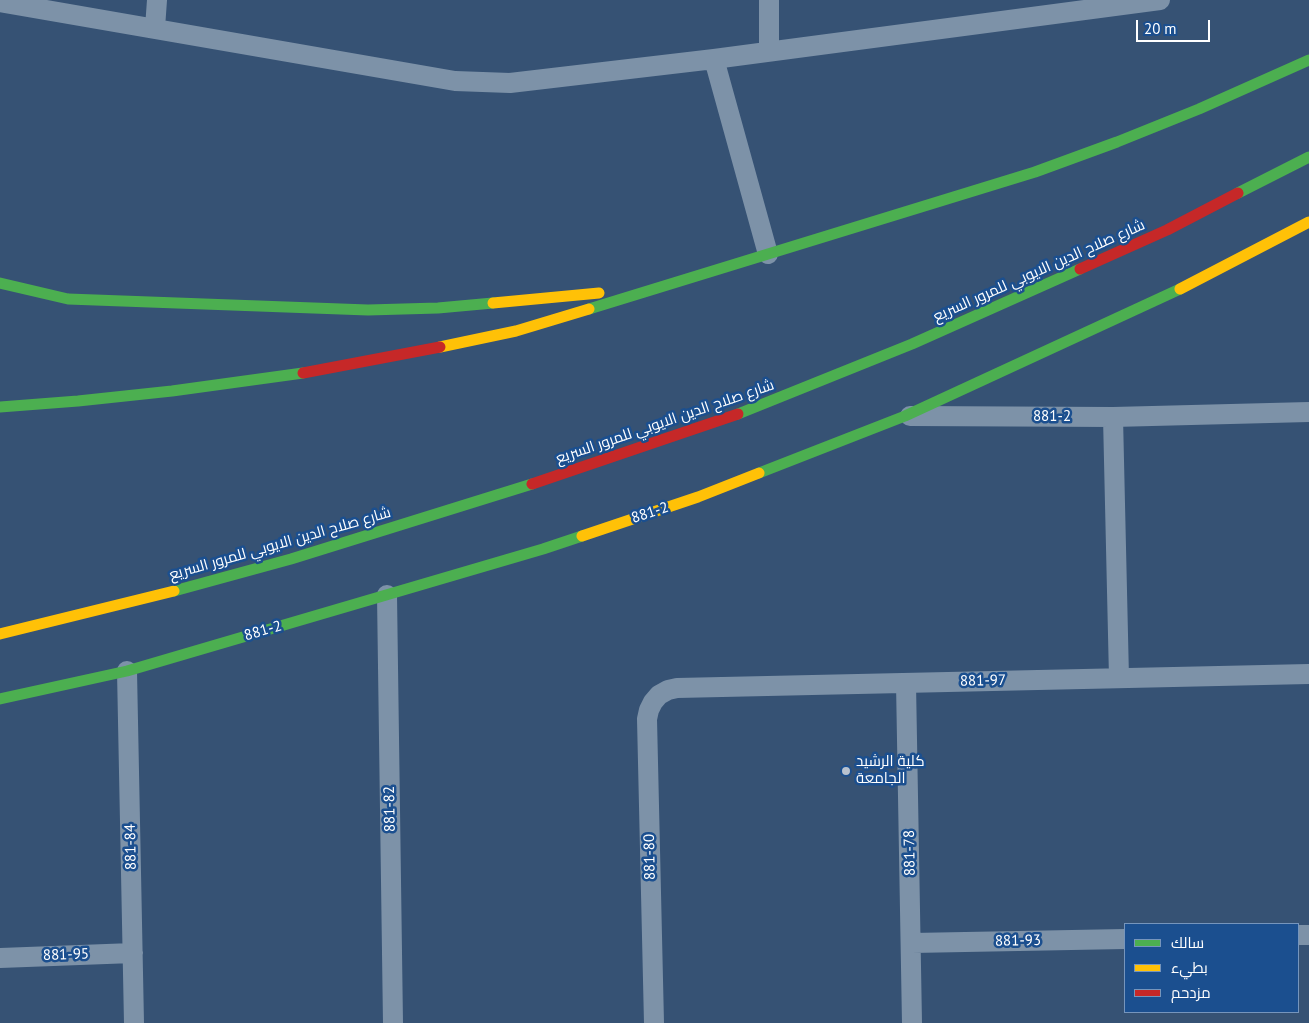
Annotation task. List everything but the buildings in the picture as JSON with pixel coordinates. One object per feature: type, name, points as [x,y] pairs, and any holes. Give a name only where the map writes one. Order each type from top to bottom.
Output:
[{"type":"main road","points":[[0,408],[172,391],[265,379],[359,363],[516,331],[1035,172],[1199,109],[1309,60]]},
{"type":"main road","name":"شارع صلاح الدين الايوبي للمرور السريع","points":[[0,634],[170,592],[291,559],[579,469],[747,411],[912,344],[1080,270],[1167,230],[1309,156]]},
{"type":"main road","points":[[905,416],[1186,286],[1309,222]]},
{"type":"main road","points":[[0,283],[68,299],[368,310],[438,308],[658,288]]},
{"type":"main road","name":"881-2","points":[[0,699],[127,671],[543,549],[698,497],[905,416]]},
{"type":"street","points":[[155,28],[157,0]]},
{"type":"street","points":[[769,0],[769,51]]},
{"type":"street","points":[[0,2],[455,81],[510,83],[714,59],[1160,0]]},
{"type":"street","points":[[714,59],[768,254]]},
{"type":"street","name":"881-2","points":[[905,416],[1113,417],[1309,412]]},
{"type":"street","points":[[1113,417],[1119,678]]},
{"type":"street","name":"881-82","points":[[387,595],[393,1023]]},
{"type":"street","name":"881-84","points":[[127,671],[134,1023]]},
{"type":"street","name":"881-97","points":[[660,695],[677,688],[1309,674]]},
{"type":"street","name":"881-78","points":[[906,683],[912,1023]]},
{"type":"street","name":"881-80","points":[[654,1023],[648,719],[649,710],[653,702],[660,695]]},
{"type":"street","name":"881-93","points":[[912,943],[1124,939]]},
{"type":"street","name":"881-95","points":[[0,958],[133,953]]},
{"type":"traffic: fast","points":[[1035,172],[1199,109],[1309,60]]},
{"type":"traffic: fast","points":[[1238,193],[1309,157]]},
{"type":"traffic: fast","points":[[589,309],[1035,172]]},
{"type":"traffic: fast","points":[[738,414],[912,344],[1080,269]]},
{"type":"traffic: fast","points":[[0,283],[68,299],[368,310],[438,308],[493,303]]},
{"type":"traffic: fast","points":[[759,473],[905,416],[1180,289]]},
{"type":"traffic: fast","points":[[0,407],[172,391],[303,373]]},
{"type":"traffic: fast","points":[[174,591],[291,559],[532,484]]},
{"type":"traffic: fast","points":[[0,699],[127,671],[582,536]]},
{"type":"traffic: slow","points":[[1180,289],[1309,222]]},
{"type":"traffic: slow","points":[[493,303],[599,293]]},
{"type":"traffic: slow","points":[[440,347],[516,331],[589,309]]},
{"type":"traffic: slow","points":[[582,536],[698,497],[759,473]]},
{"type":"traffic: slow","points":[[0,634],[174,591]]},
{"type":"traffic: jam","points":[[1080,269],[1167,230],[1238,193]]},
{"type":"traffic: jam","points":[[303,373],[440,347]]},
{"type":"traffic: jam","points":[[532,484],[738,414]]},
{"type":"place","name":"كلية الرشيد الجامعة","points":[[846,771]]}]
